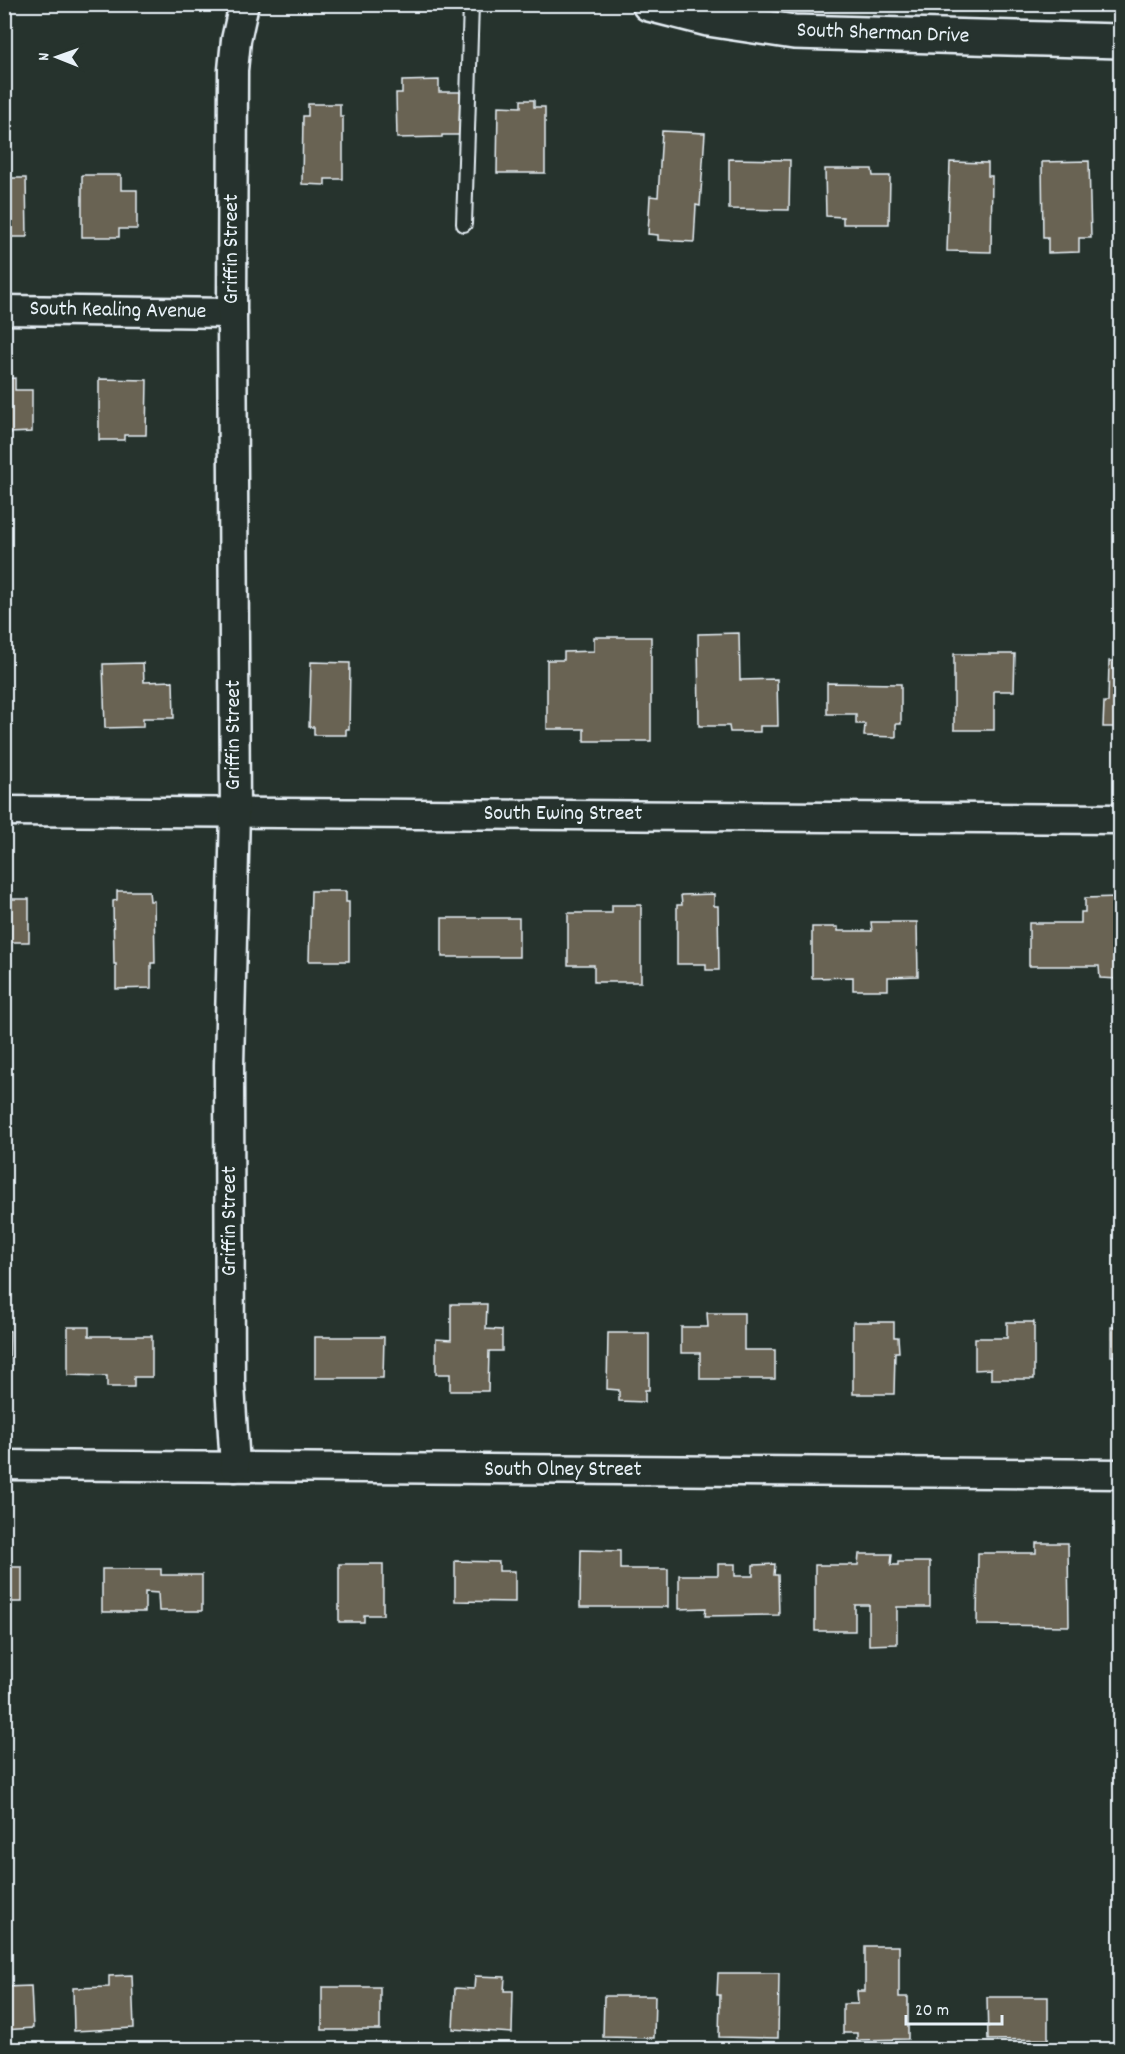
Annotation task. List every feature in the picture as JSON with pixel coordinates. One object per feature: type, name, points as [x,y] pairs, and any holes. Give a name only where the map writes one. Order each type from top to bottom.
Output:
[{"type":"main road","name":"South Sherman Drive","points":[[649,4],[708,19],[794,32],[1120,41]]},
{"type":"street","name":"Griffin Street","points":[[235,1467],[230,1385],[229,1088],[235,812],[233,69],[244,4]]},
{"type":"street","name":"South Kealing Avenue","points":[[4,309],[232,313]]},
{"type":"street","name":"South Ewing Street","points":[[4,811],[1120,819]]},
{"type":"street","name":"South Olney Street","points":[[4,1465],[1120,1474]]},
{"type":"lane","points":[[464,224],[471,4]]},
{"type":"building","points":[[439,80],[439,92],[460,92],[460,135],[397,138],[396,93],[402,93],[402,81]]},
{"type":"building","points":[[521,100],[534,100],[534,107],[545,107],[545,173],[497,173],[498,106],[521,107]]},
{"type":"building","points":[[308,104],[340,104],[340,117],[343,117],[343,179],[325,179],[325,185],[302,184],[303,116],[308,116]]},
{"type":"building","points":[[662,131],[705,133],[700,206],[696,205],[694,242],[658,240],[658,235],[648,234],[650,196],[658,197]]},
{"type":"building","points":[[729,159],[790,160],[789,210],[729,209]]},
{"type":"building","points":[[1089,161],[1091,238],[1079,238],[1079,252],[1048,253],[1048,238],[1043,238],[1042,162]]},
{"type":"building","points":[[950,162],[988,163],[988,176],[992,176],[991,252],[947,251]]},
{"type":"building","points":[[825,169],[872,169],[873,176],[890,176],[889,224],[843,224],[843,217],[826,216]]},
{"type":"building","points":[[82,175],[121,175],[121,190],[137,190],[137,229],[119,229],[119,237],[82,237]]},
{"type":"building","points":[[8,178],[26,178],[27,237],[4,237],[4,187],[8,186]]},
{"type":"building","points":[[15,378],[15,390],[32,390],[32,432],[9,433],[10,453],[4,453],[4,379]]},
{"type":"building","points":[[99,379],[147,380],[146,435],[124,435],[124,440],[99,440]]},
{"type":"building","points":[[739,633],[740,680],[777,679],[778,726],[760,726],[760,732],[730,732],[729,726],[699,726],[698,634]]},
{"type":"building","points":[[594,637],[651,637],[651,741],[584,741],[584,729],[547,729],[547,660],[564,660],[564,652],[594,651]]},
{"type":"building","points":[[954,654],[1015,654],[1014,691],[994,691],[994,730],[954,730]]},
{"type":"building","points":[[1109,661],[1120,661],[1120,727],[1103,727],[1104,702],[1108,702]]},
{"type":"building","points":[[311,662],[350,663],[349,729],[346,729],[346,735],[314,735],[314,727],[309,727]]},
{"type":"building","points":[[143,663],[144,682],[173,681],[174,718],[143,718],[143,727],[105,728],[103,664]]},
{"type":"building","points":[[4,680],[7,680],[7,719],[4,719]]},
{"type":"building","points":[[827,683],[901,684],[901,724],[896,724],[896,737],[864,736],[865,724],[856,724],[856,714],[827,714]]},
{"type":"building","points":[[117,891],[149,891],[150,901],[154,901],[155,963],[151,963],[151,988],[116,989],[113,901],[117,900]]},
{"type":"building","points":[[311,891],[346,891],[346,902],[349,902],[349,961],[309,961]]},
{"type":"building","points":[[714,894],[714,906],[718,906],[719,970],[706,970],[706,964],[677,964],[677,905],[682,905],[681,895]]},
{"type":"building","points":[[1117,897],[1117,907],[1120,907],[1119,979],[1100,978],[1099,966],[1029,966],[1029,923],[1081,923],[1081,912],[1085,912],[1085,898]]},
{"type":"building","points":[[4,899],[29,899],[29,942],[4,942]]},
{"type":"building","points":[[612,905],[641,905],[641,982],[594,982],[594,965],[568,965],[568,913],[612,913]]},
{"type":"building","points":[[442,918],[519,918],[519,957],[442,957]]},
{"type":"building","points":[[871,922],[917,922],[918,976],[888,977],[888,990],[853,990],[853,977],[812,978],[812,927],[838,927],[838,931],[872,931]]},
{"type":"building","points":[[451,1304],[487,1304],[486,1329],[502,1330],[502,1351],[489,1351],[488,1391],[450,1391],[450,1374],[436,1374],[436,1339],[451,1340]]},
{"type":"building","points":[[707,1313],[744,1313],[744,1350],[775,1350],[775,1379],[700,1379],[700,1353],[681,1353],[681,1327],[708,1327]]},
{"type":"building","points":[[1117,1315],[1120,1315],[1120,1356],[1111,1356],[1111,1327],[1117,1327]]},
{"type":"building","points":[[853,1322],[894,1322],[894,1337],[898,1337],[899,1352],[895,1352],[894,1394],[853,1394]]},
{"type":"building","points":[[1007,1322],[1034,1322],[1034,1379],[991,1379],[991,1369],[975,1370],[975,1338],[1007,1338]]},
{"type":"building","points":[[68,1327],[89,1327],[89,1336],[152,1336],[152,1377],[134,1377],[134,1387],[107,1387],[107,1376],[68,1375]]},
{"type":"building","points":[[4,1330],[10,1331],[9,1372],[4,1372]]},
{"type":"building","points":[[608,1333],[649,1333],[649,1390],[645,1390],[645,1402],[619,1401],[619,1390],[607,1389]]},
{"type":"building","points":[[315,1337],[384,1337],[383,1378],[315,1378]]},
{"type":"building","points":[[1036,1543],[1068,1543],[1069,1626],[977,1625],[978,1553],[1036,1553]]},
{"type":"building","points":[[581,1550],[620,1551],[620,1569],[668,1569],[668,1607],[580,1607]]},
{"type":"building","points":[[859,1554],[892,1554],[891,1565],[898,1565],[898,1562],[930,1562],[930,1607],[897,1607],[897,1644],[869,1645],[869,1605],[855,1605],[855,1631],[815,1631],[815,1565],[858,1565]]},
{"type":"building","points":[[4,1558],[9,1558],[9,1567],[22,1567],[22,1602],[4,1602]]},
{"type":"building","points":[[455,1561],[499,1562],[499,1571],[515,1571],[515,1602],[455,1601]]},
{"type":"building","points":[[339,1564],[383,1564],[383,1615],[364,1615],[364,1622],[339,1622]]},
{"type":"building","points":[[718,1564],[735,1564],[735,1576],[753,1576],[753,1565],[775,1564],[774,1575],[778,1575],[779,1615],[705,1616],[706,1608],[679,1609],[679,1575],[718,1575]]},
{"type":"building","points":[[102,1569],[161,1569],[161,1575],[202,1575],[202,1611],[159,1611],[158,1593],[145,1592],[145,1612],[102,1612]]},
{"type":"building","points":[[865,1946],[899,1946],[899,1997],[908,1997],[908,2039],[857,2040],[857,2033],[843,2033],[843,2004],[858,2004],[857,1991],[865,1991]]},
{"type":"building","points":[[718,1973],[779,1973],[778,2038],[719,2037]]},
{"type":"building","points":[[132,1975],[134,2028],[74,2031],[73,1988],[109,1987],[109,1976]]},
{"type":"building","points":[[475,1976],[505,1977],[504,1991],[513,1991],[512,2033],[453,2029],[455,1988],[474,1989]]},
{"type":"building","points":[[31,1986],[33,2028],[4,2030],[4,1987]]},
{"type":"building","points":[[322,1987],[380,1987],[380,2030],[322,2030]]},
{"type":"building","points":[[604,1996],[655,1996],[654,2038],[603,2037]]},
{"type":"building","points":[[987,1997],[1048,1997],[1048,2039],[988,2040]]}]
